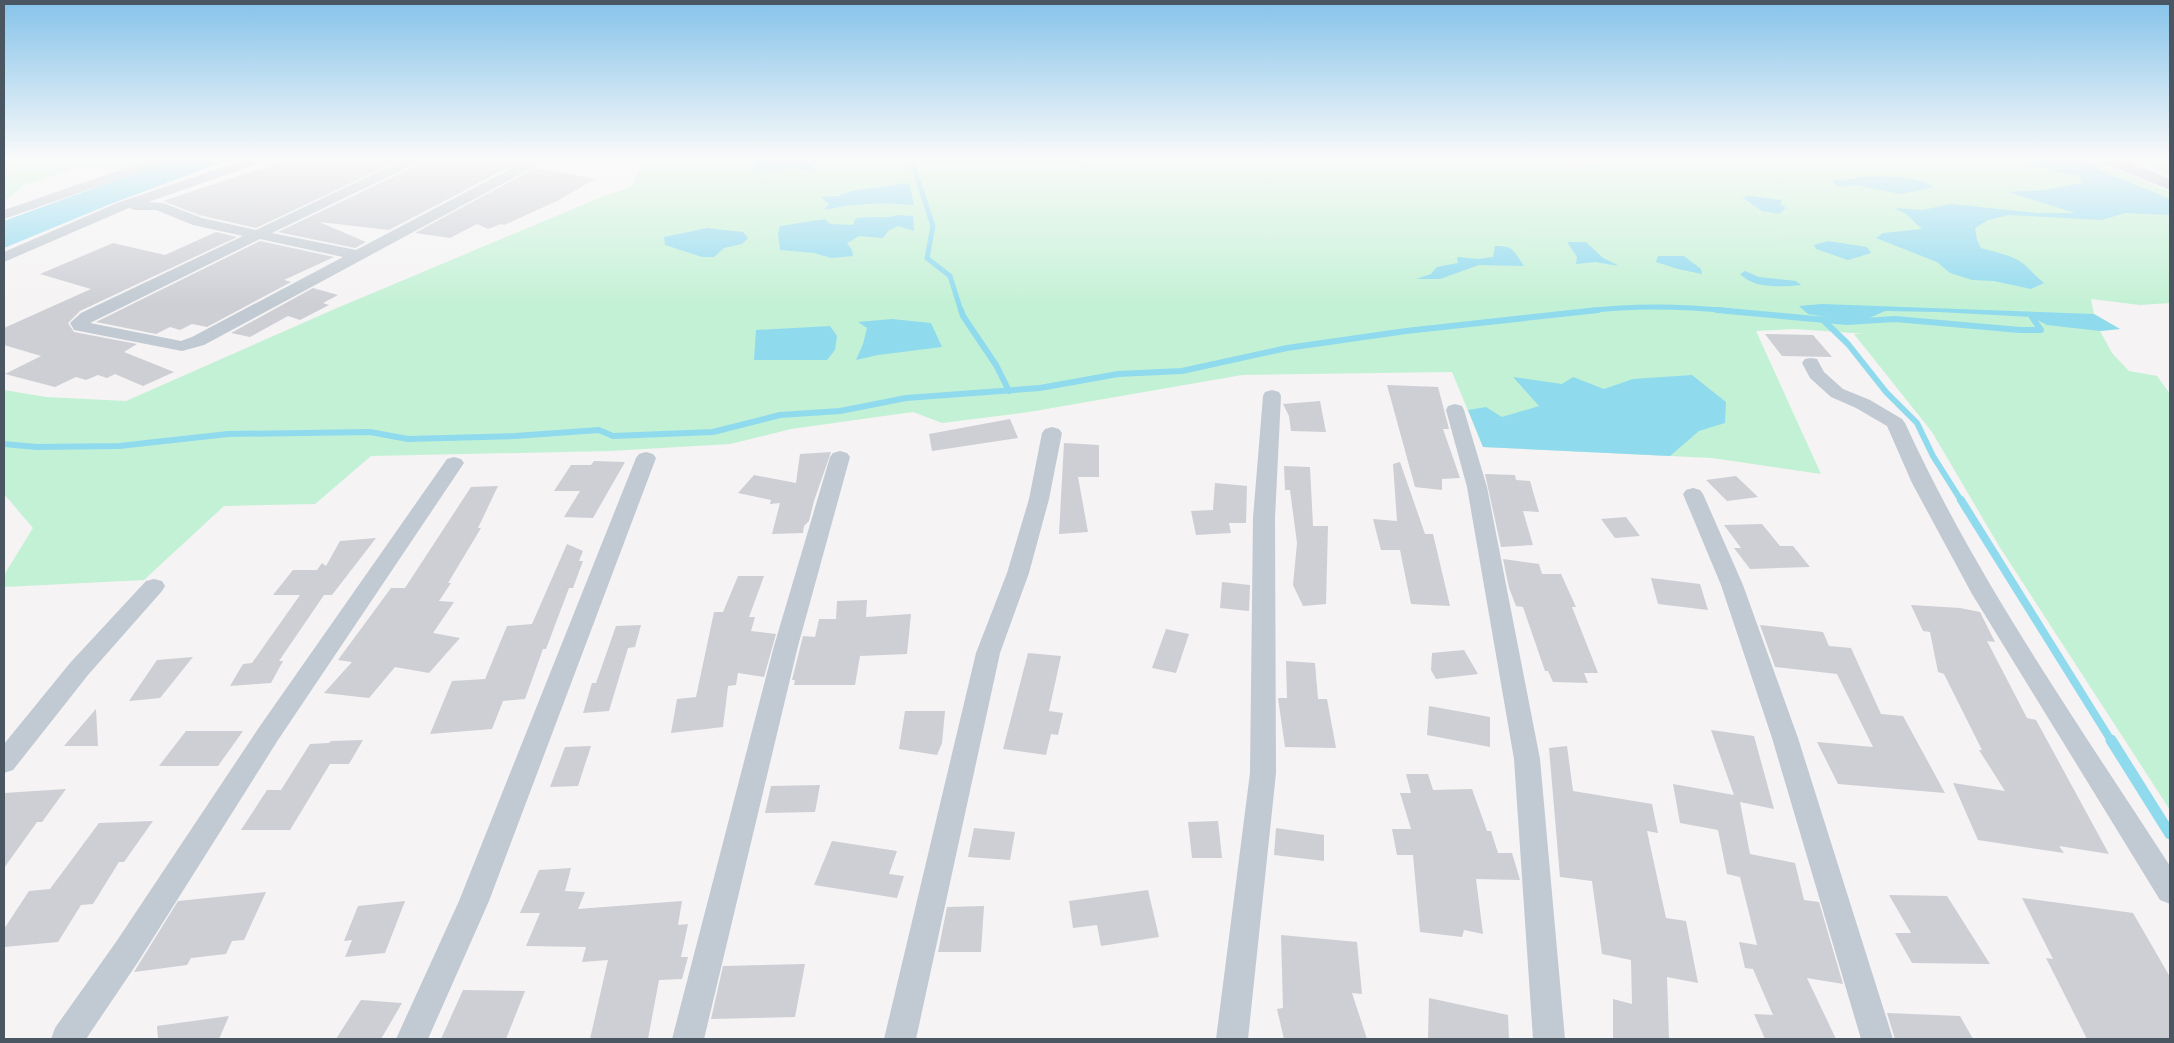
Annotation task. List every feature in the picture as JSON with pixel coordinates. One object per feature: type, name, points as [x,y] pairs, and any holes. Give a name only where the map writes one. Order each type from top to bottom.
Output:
[{"type":"street","points":[[4,215],[25,208]]},
{"type":"street","points":[[4,258],[118,208]]},
{"type":"street","points":[[162,208],[198,222],[356,255]]},
{"type":"street","points":[[311,208],[87,317],[78,324],[80,326],[182,346],[198,341],[445,208]]},
{"type":"street","points":[[1811,363],[1816,374],[1838,392],[1864,404],[1895,423],[1922,483],[1983,594],[2170,891]]},
{"type":"street","points":[[1232,1039],[1264,773],[1264,518],[1272,396]]},
{"type":"street","points":[[1455,410],[1477,486],[1527,759],[1550,1039]]},
{"type":"street","points":[[900,1039],[988,652],[1018,573],[1036,508],[1052,432]]},
{"type":"street","points":[[688,1039],[786,646],[840,457]]},
{"type":"street","points":[[412,1039],[478,892],[556,696],[646,458]]},
{"type":"street","points":[[67,1039],[127,952],[269,733],[454,463]]},
{"type":"street","points":[[1693,494],[1732,585],[1785,738],[1877,1039]]},
{"type":"street","points":[[4,763],[79,669],[154,586]]},
{"type":"green space","points":[[576,208],[2170,208],[2170,303],[2140,305],[2091,299],[2094,314],[2120,329],[2100,331],[2112,353],[2129,371],[2157,376],[2170,394],[2170,810],[1999,546],[1932,432],[1854,334],[1866,334],[1795,329],[1756,331],[1821,474],[1712,458],[1483,447],[1452,372],[1242,375],[1029,412],[942,423],[913,412],[791,429],[730,444],[610,451],[371,456],[315,504],[224,506],[144,580],[4,587],[4,575],[33,528],[4,494],[4,390],[46,397],[126,401],[337,308]]},
{"type":"water","points":[[41,208],[102,208],[4,248],[4,221]]},
{"type":"water","points":[[1757,208],[1786,208],[1779,214],[1762,211]]},
{"type":"water","points":[[1894,208],[1922,210],[1933,208],[1986,208],[2037,213],[2075,213],[2058,208],[2170,208],[2170,215],[2125,213],[2102,220],[2009,215],[1988,220],[1975,228],[1977,240],[1981,248],[2017,260],[2044,283],[2031,289],[1994,281],[1972,280],[1950,273],[1937,262],[1876,238],[1883,233],[1922,229],[1906,214]]},
{"type":"water","points":[[898,215],[913,216],[914,231],[898,226],[888,231],[883,238],[859,236],[847,243],[852,250],[853,256],[831,258],[814,253],[780,250],[778,233],[780,226],[825,219],[830,224],[853,225],[856,218]]},
{"type":"water","points":[[707,228],[743,232],[748,238],[742,244],[724,248],[714,257],[702,257],[665,245],[664,237]]},
{"type":"water","points":[[1828,241],[1867,247],[1871,253],[1848,260],[1816,249],[1814,245]]},
{"type":"water","points":[[1567,242],[1586,242],[1603,258],[1619,266],[1595,262],[1576,264],[1577,257]]},
{"type":"water","points":[[1495,246],[1513,250],[1524,266],[1479,265],[1440,279],[1416,279],[1431,274],[1437,267],[1458,263],[1457,257],[1478,259],[1493,257]]},
{"type":"water","points":[[1658,256],[1684,256],[1701,269],[1702,274],[1656,262]]},
{"type":"water","points":[[1745,271],[1759,277],[1796,281],[1801,285],[1760,285],[1740,274]]},
{"type":"water","points":[[1822,304],[2094,314],[2120,329],[2100,331],[2047,325],[2032,317],[1938,312],[1885,311],[1867,319],[1837,319],[1808,314],[1799,306]]},
{"type":"water","points":[[892,319],[931,323],[942,347],[878,355],[856,360],[867,328],[858,322]]},
{"type":"water","points":[[830,326],[837,336],[835,350],[827,360],[754,360],[756,330]]},
{"type":"water","points":[[1692,375],[1726,402],[1725,423],[1699,431],[1670,456],[1483,447],[1468,410],[1486,407],[1502,417],[1539,406],[1513,377],[1562,384],[1573,377],[1604,389],[1633,379]]},
{"type":"building","points":[[180,208],[299,208],[256,228],[199,215]]},
{"type":"building","points":[[329,208],[432,208],[389,230],[319,222],[366,242],[355,248],[278,232]]},
{"type":"building","points":[[462,208],[542,208],[504,225],[501,224],[488,229],[477,224],[450,238],[415,233]]},
{"type":"building","points":[[216,232],[237,237],[80,311],[68,323],[74,332],[137,344],[124,352],[174,372],[143,386],[115,374],[107,378],[98,375],[86,380],[76,377],[55,387],[5,374],[41,356],[4,345],[4,328],[91,289],[40,274],[113,243],[165,255]]},
{"type":"building","points":[[260,241],[334,257],[284,280],[291,282],[207,327],[192,324],[180,330],[170,327],[156,334],[96,322]]},
{"type":"building","points":[[313,288],[338,295],[323,303],[329,305],[300,320],[288,316],[250,337],[231,333]]},
{"type":"building","points":[[1765,334],[1813,335],[1832,357],[1782,356]]},
{"type":"building","points":[[1387,385],[1438,387],[1449,429],[1443,429],[1460,478],[1442,479],[1442,490],[1415,487]]},
{"type":"building","points":[[1320,401],[1326,432],[1291,431],[1289,416],[1283,404]]},
{"type":"building","points":[[1010,419],[1018,438],[932,451],[929,434]]},
{"type":"building","points":[[1064,443],[1099,445],[1099,477],[1078,477],[1088,532],[1059,534]]},
{"type":"building","points":[[831,452],[809,521],[804,526],[803,533],[772,534],[780,503],[770,504],[771,500],[738,493],[754,475],[796,483],[800,454]]},
{"type":"building","points":[[594,461],[625,462],[593,518],[564,517],[580,491],[554,491],[571,465],[591,465]]},
{"type":"building","points":[[1400,462],[1425,534],[1433,534],[1450,606],[1411,604],[1400,550],[1381,550],[1373,519],[1397,521],[1393,464]]},
{"type":"building","points":[[1284,466],[1310,467],[1313,526],[1328,526],[1326,604],[1303,606],[1293,585],[1297,543],[1290,490],[1285,490]]},
{"type":"building","points":[[1485,474],[1515,475],[1516,480],[1530,481],[1539,512],[1523,511],[1533,545],[1501,547]]},
{"type":"building","points":[[1736,476],[1758,497],[1727,501],[1706,480]]},
{"type":"building","points":[[1215,483],[1247,486],[1246,523],[1229,523],[1231,533],[1196,535],[1191,511],[1213,510]]},
{"type":"building","points":[[498,486],[478,528],[481,528],[439,601],[454,602],[433,633],[460,638],[429,673],[395,667],[369,698],[324,693],[352,662],[338,660],[391,588],[405,588],[471,487]]},
{"type":"building","points":[[1626,517],[1640,536],[1615,538],[1601,519]]},
{"type":"building","points":[[1762,524],[1780,546],[1793,546],[1810,567],[1750,569],[1734,548],[1741,548],[1724,525]]},
{"type":"building","points":[[376,538],[332,595],[324,595],[279,661],[283,661],[271,683],[230,686],[243,664],[252,663],[300,595],[273,595],[293,570],[317,570],[322,563],[326,566],[340,541]]},
{"type":"building","points":[[567,544],[583,551],[579,561],[583,561],[573,588],[569,588],[546,649],[543,649],[525,699],[503,701],[492,729],[430,734],[452,681],[485,679],[507,626],[532,624]]},
{"type":"building","points":[[1503,559],[1539,564],[1542,574],[1561,574],[1576,607],[1572,607],[1598,673],[1584,673],[1588,683],[1553,682],[1548,671],[1545,671],[1523,607],[1516,606],[1509,588]]},
{"type":"building","points":[[738,576],[764,576],[749,617],[755,617],[751,631],[776,634],[764,677],[738,673],[736,685],[728,686],[723,727],[671,733],[677,699],[696,697],[714,612],[723,612]]},
{"type":"building","points":[[1651,578],[1700,584],[1708,610],[1658,604]]},
{"type":"building","points":[[1222,582],[1250,585],[1249,611],[1220,608]]},
{"type":"building","points":[[867,600],[866,617],[911,614],[907,654],[860,656],[855,685],[794,685],[795,680],[792,680],[803,636],[815,637],[819,619],[836,619],[837,601]]},
{"type":"building","points":[[1911,605],[1960,608],[1980,612],[1995,642],[1987,641],[2027,718],[2036,720],[2109,854],[2059,846],[2064,853],[1978,840],[1953,783],[2005,791],[1979,750],[1982,750],[1944,674],[1938,672],[1930,632],[1923,631]]},
{"type":"building","points":[[641,625],[635,647],[628,648],[609,711],[583,713],[592,683],[596,683],[616,626]]},
{"type":"building","points":[[1760,625],[1823,632],[1829,646],[1851,648],[1881,714],[1903,716],[1945,793],[1838,784],[1817,742],[1873,747],[1837,674],[1775,667]]},
{"type":"building","points":[[1166,629],[1189,634],[1176,673],[1152,668]]},
{"type":"building","points":[[1464,650],[1478,674],[1436,679],[1431,670],[1432,653]]},
{"type":"building","points":[[1028,653],[1061,656],[1049,711],[1063,713],[1058,735],[1051,734],[1046,755],[1003,749]]},
{"type":"building","points":[[193,657],[160,698],[129,701],[157,660]]},
{"type":"building","points":[[1286,661],[1315,663],[1318,699],[1327,699],[1336,748],[1285,747],[1278,698],[1287,698]]},
{"type":"building","points":[[1429,706],[1490,717],[1490,747],[1427,735]]},
{"type":"building","points":[[96,709],[98,746],[64,746]]},
{"type":"building","points":[[905,711],[945,711],[942,743],[937,755],[899,749]]},
{"type":"building","points":[[1711,730],[1754,736],[1774,809],[1740,802],[1750,854],[1795,863],[1804,900],[1819,902],[1843,984],[1807,978],[1836,1039],[1765,1039],[1754,1014],[1773,1015],[1753,969],[1745,968],[1739,942],[1757,945],[1740,877],[1727,874],[1718,830],[1680,823],[1673,784],[1734,795]]},
{"type":"building","points":[[186,731],[243,731],[218,766],[159,766]]},
{"type":"building","points":[[363,740],[349,764],[330,764],[290,830],[241,830],[267,790],[281,790],[310,744]]},
{"type":"building","points":[[591,746],[578,786],[550,787],[565,747]]},
{"type":"building","points":[[1567,746],[1573,791],[1652,804],[1658,833],[1647,831],[1666,918],[1686,921],[1698,983],[1667,977],[1669,1039],[1613,1039],[1613,999],[1632,1004],[1631,960],[1602,954],[1592,881],[1560,877],[1549,748]]},
{"type":"building","points":[[1406,774],[1428,774],[1433,790],[1472,789],[1487,831],[1491,831],[1498,853],[1512,853],[1520,880],[1476,879],[1483,934],[1464,930],[1462,937],[1420,932],[1413,855],[1397,855],[1392,829],[1411,829],[1400,793],[1411,793]]},
{"type":"building","points":[[820,785],[815,812],[765,813],[771,786]]},
{"type":"building","points":[[66,789],[42,822],[37,822],[4,868],[4,793]]},
{"type":"building","points":[[153,821],[124,862],[119,862],[93,904],[81,905],[58,942],[4,947],[4,929],[29,891],[50,889],[99,823]]},
{"type":"building","points":[[1218,821],[1222,858],[1192,858],[1188,822]]},
{"type":"building","points":[[974,828],[1015,832],[1010,860],[968,857]]},
{"type":"building","points":[[1276,828],[1324,835],[1324,861],[1274,855]]},
{"type":"building","points":[[832,841],[897,851],[889,874],[904,876],[897,898],[814,885]]},
{"type":"building","points":[[571,868],[565,891],[585,892],[578,909],[682,901],[678,925],[688,924],[681,957],[688,957],[682,979],[659,980],[648,1039],[590,1039],[608,960],[582,962],[586,947],[526,946],[540,913],[520,913],[539,870]]},
{"type":"building","points":[[1148,890],[1159,937],[1101,946],[1097,925],[1073,928],[1069,901]]},
{"type":"building","points":[[266,892],[244,940],[232,941],[226,954],[191,958],[187,965],[134,972],[178,901]]},
{"type":"building","points":[[1889,895],[1947,896],[1990,964],[1912,963],[1895,933],[1911,933]]},
{"type":"building","points":[[2022,898],[2133,913],[2170,977],[2170,1039],[2087,1039],[2046,958],[2053,959]]},
{"type":"building","points":[[405,901],[385,953],[345,957],[352,940],[344,941],[358,906]]},
{"type":"building","points":[[984,906],[981,952],[938,952],[947,907]]},
{"type":"building","points":[[1281,935],[1357,942],[1362,994],[1352,993],[1367,1039],[1284,1039],[1277,1009],[1283,1008]]},
{"type":"building","points":[[805,964],[795,1017],[711,1019],[723,966]]},
{"type":"building","points":[[463,990],[525,991],[506,1039],[441,1039]]},
{"type":"building","points":[[1429,998],[1508,1015],[1509,1039],[1428,1039]]},
{"type":"building","points":[[361,1000],[402,1003],[381,1039],[336,1039]]},
{"type":"building","points":[[1887,1013],[1960,1016],[1973,1039],[1895,1039]]},
{"type":"building","points":[[229,1016],[219,1039],[158,1039],[157,1026]]},
{"type":"waterway","points":[[927,208],[933,226],[927,258],[950,276],[961,311]]},
{"type":"waterway","points":[[1595,310],[1658,307],[1730,311]]},
{"type":"waterway","points":[[961,310],[963,316],[996,365],[1009,390]]},
{"type":"waterway","points":[[1009,390],[1040,388],[1118,374],[1182,371],[1287,348],[1406,331],[1595,310]]},
{"type":"waterway","points":[[1587,311],[1595,310]]},
{"type":"waterway","points":[[1717,310],[1847,322],[1895,319],[2020,330],[2041,330],[2032,317]]},
{"type":"waterway","points":[[1823,320],[1848,344],[1886,392],[1917,423],[1933,456],[1962,502]]},
{"type":"waterway","points":[[4,444],[37,447],[119,446],[228,434],[370,432],[408,439],[515,436],[599,430],[613,436],[713,432],[780,415],[840,411],[906,398],[1009,390]]},
{"type":"waterway","points":[[1961,500],[2112,742]]},
{"type":"waterway","points":[[2111,740],[2170,834]]}]
